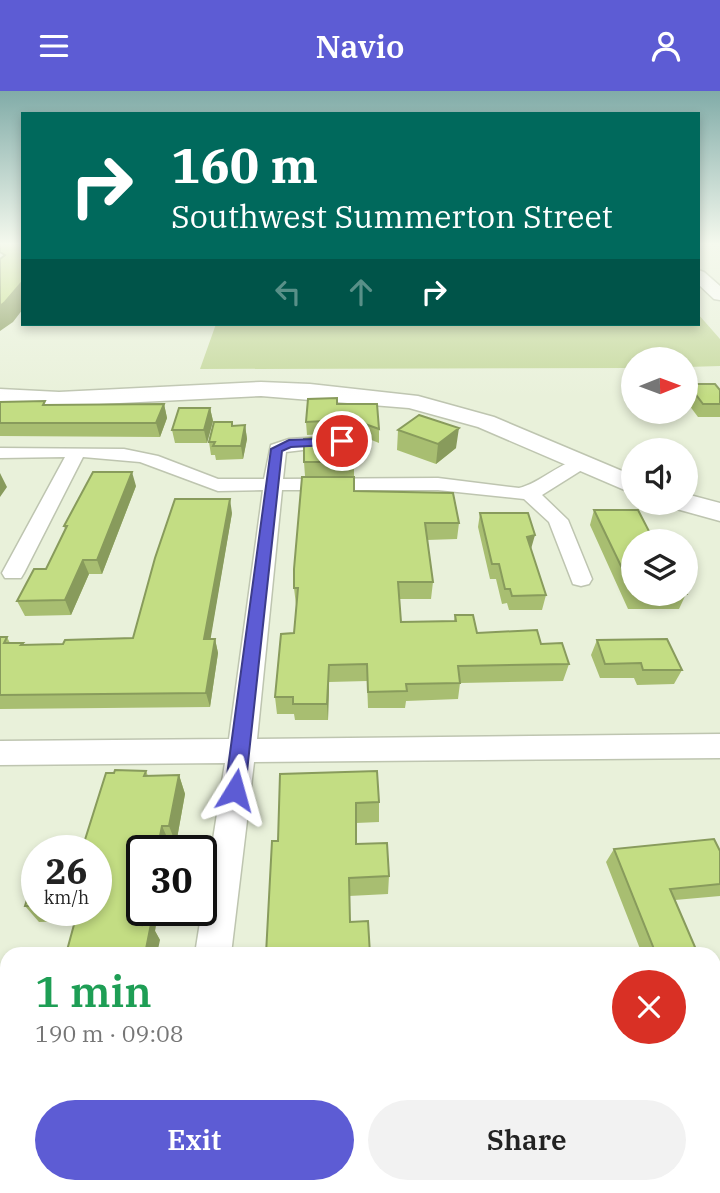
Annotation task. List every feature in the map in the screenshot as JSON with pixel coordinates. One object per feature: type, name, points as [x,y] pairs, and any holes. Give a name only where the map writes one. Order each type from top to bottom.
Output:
[{"type":"main road","points":[[0,396],[43,396],[59,399],[261,389],[410,401],[479,419],[621,481]]},
{"type":"main road","points":[[698,506],[720,512]]},
{"type":"street","points":[[214,947],[277,449],[281,446],[342,441]]},
{"type":"street","points":[[0,453],[77,452],[141,457],[160,462],[195,479],[218,485],[445,484],[529,493],[579,464]]},
{"type":"street","points":[[13,573],[77,452]]},
{"type":"street","points":[[529,493],[558,520],[581,579]]},
{"type":"street","points":[[0,753],[720,746]]},
{"type":"green space","points":[[700,316],[720,339],[720,366],[698,367],[698,347],[621,347],[621,368],[200,369],[215,326],[700,326]]},
{"type":"building","points":[[0,294],[11,294],[5,302],[0,306]]},
{"type":"building","points":[[698,384],[715,384],[720,390],[720,404],[703,404],[698,397]]},
{"type":"building","points":[[337,398],[337,404],[377,404],[379,429],[354,420],[354,427],[350,422],[342,420],[306,422],[308,399]]},
{"type":"building","points":[[45,401],[43,405],[164,404],[156,423],[0,423],[0,402]]},
{"type":"building","points":[[179,408],[210,408],[204,430],[172,430]]},
{"type":"building","points":[[419,415],[459,428],[438,444],[398,430]]},
{"type":"building","points":[[214,422],[232,422],[232,426],[245,425],[241,446],[213,446],[215,442],[209,442]]},
{"type":"building","points":[[354,427],[354,462],[304,462],[304,439],[348,434]]},
{"type":"building","points":[[93,472],[132,472],[97,560],[83,560],[65,600],[17,601],[34,569],[46,569],[67,526],[64,526]]},
{"type":"building","points":[[302,477],[354,477],[354,491],[453,493],[459,523],[425,523],[433,582],[398,582],[401,622],[456,621],[455,615],[473,615],[477,633],[537,630],[541,644],[562,643],[569,664],[458,666],[460,683],[406,684],[407,691],[368,692],[367,664],[329,665],[327,704],[293,704],[293,697],[275,697],[281,634],[294,633],[298,588],[294,588],[294,569]]},
{"type":"building","points":[[175,499],[230,499],[204,639],[215,639],[206,693],[0,695],[0,637],[7,637],[4,643],[23,643],[21,645],[63,644],[65,640],[133,638]]},
{"type":"building","points":[[594,510],[621,510],[621,515],[641,515],[648,529],[621,529],[621,566]]},
{"type":"building","points":[[480,513],[528,513],[535,535],[527,537],[546,595],[512,596],[510,589],[505,589],[499,564],[492,564]]},
{"type":"building","points":[[667,639],[682,670],[643,670],[641,663],[605,664],[597,640]]},
{"type":"building","points":[[115,770],[146,771],[144,776],[179,775],[169,826],[162,826],[160,835],[126,835],[126,926],[151,926],[146,947],[68,947],[74,926],[112,926],[112,835],[86,835],[106,773],[114,773]]},
{"type":"building","points":[[377,771],[379,802],[356,803],[356,844],[387,843],[389,876],[349,878],[350,922],[368,921],[370,947],[266,947],[272,841],[278,841],[280,774]]},
{"type":"building","points":[[714,839],[720,851],[720,884],[670,889],[695,947],[653,947],[614,849]]},
{"type":"route","points":[[235,790],[277,449],[289,443],[342,441]]}]
